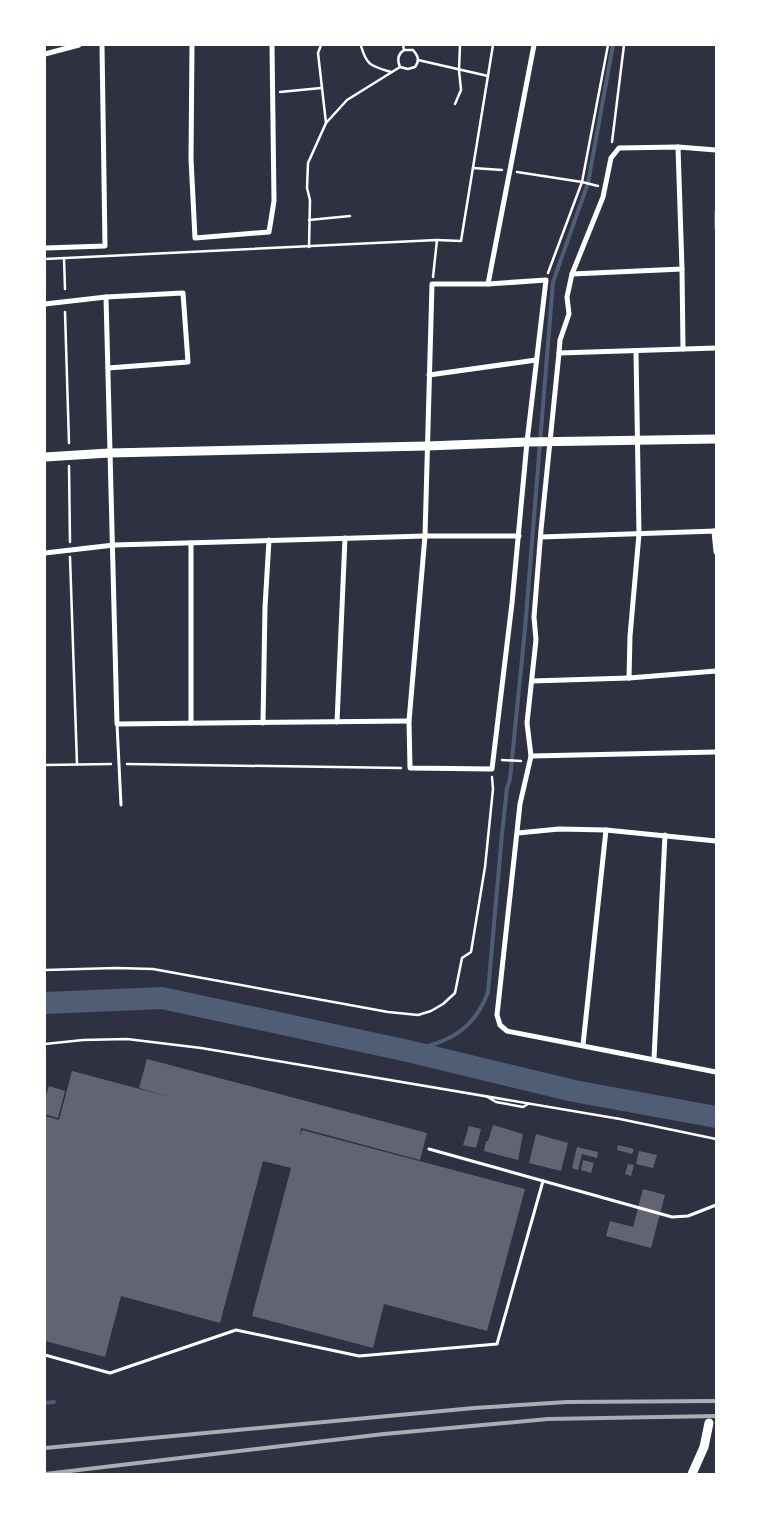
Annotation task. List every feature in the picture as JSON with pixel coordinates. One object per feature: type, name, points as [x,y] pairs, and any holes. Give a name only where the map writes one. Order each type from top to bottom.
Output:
[{"type":"street","points":[[45,54],[79,45]]},
{"type":"street","points":[[45,248],[105,246],[102,45]]},
{"type":"street","points":[[192,45],[191,158],[194,238],[269,232],[274,202],[272,45]]},
{"type":"street","points":[[488,284],[534,45]]},
{"type":"street","points":[[716,150],[619,148],[611,158],[602,197],[572,274],[567,297],[569,314],[560,340],[534,617],[536,640],[526,723],[531,756],[520,804],[498,1015],[500,1025],[507,1031],[716,1072]]},
{"type":"street","points":[[678,148],[683,349]]},
{"type":"street","points":[[572,274],[682,269]]},
{"type":"street","points":[[546,280],[492,769],[410,768],[409,721],[425,536],[432,284],[488,284],[546,280]]},
{"type":"street","points":[[45,304],[106,297],[183,293],[188,362],[108,368]]},
{"type":"street","points":[[106,297],[109,454],[114,545],[117,724],[409,721]]},
{"type":"street","points":[[559,353],[716,348]]},
{"type":"street","points":[[629,678],[630,636],[639,534],[636,350]]},
{"type":"street","points":[[429,375],[536,360]]},
{"type":"street","points":[[45,457],[529,442],[716,439]]},
{"type":"street","points":[[541,537],[715,531],[716,552]]},
{"type":"street","points":[[45,553],[114,545],[425,536],[519,536]]},
{"type":"street","points":[[337,722],[345,538]]},
{"type":"street","points":[[263,723],[265,607],[269,540]]},
{"type":"street","points":[[190,543],[190,723]]},
{"type":"street","points":[[532,681],[629,678],[716,671]]},
{"type":"street","points":[[531,756],[716,752]]},
{"type":"street","points":[[518,833],[559,829],[606,830],[716,841]]},
{"type":"street","points":[[583,1045],[606,830]]},
{"type":"street","points":[[654,1059],[666,835]]},
{"type":"street","points":[[692,1474],[704,1447],[709,1423]]},
{"type":"lane","points":[[117,724],[121,805]]},
{"type":"lane","points":[[429,1149],[672,1217],[688,1216],[716,1205]]},
{"type":"lane","points":[[45,1356],[110,1373],[236,1330],[359,1356],[497,1344],[543,1181]]},
{"type":"path","points":[[321,45],[318,53],[326,122]]},
{"type":"path","points":[[403,45],[404,50]]},
{"type":"path","points":[[456,104],[461,90],[459,70],[460,45]]},
{"type":"path","points":[[45,259],[437,240],[461,241],[493,45]]},
{"type":"path","points":[[546,280],[582,182],[608,45]]},
{"type":"path","points":[[611,158],[614,118],[624,45]]},
{"type":"path","points":[[360,46],[364,57],[370,65],[391,72]]},
{"type":"path","points":[[413,50],[418,60],[413,68],[408,69],[400,66],[398,60],[401,52],[413,50]]},
{"type":"path","points":[[418,60],[488,76]]},
{"type":"path","points":[[309,247],[310,200],[307,188],[308,164],[326,122],[348,100],[379,82],[400,66]]},
{"type":"path","points":[[273,93],[321,88]]},
{"type":"path","points":[[543,176],[599,186]]},
{"type":"path","points":[[309,220],[350,216]]},
{"type":"path","points":[[432,284],[437,240]]},
{"type":"path","points":[[64,258],[65,289]]},
{"type":"path","points":[[65,312],[69,443]]},
{"type":"path","points":[[69,466],[77,764]]},
{"type":"path","points":[[503,760],[523,761]]},
{"type":"path","points":[[45,765],[119,764],[410,768]]},
{"type":"path","points":[[45,970],[153,969],[388,1012],[418,1015],[431,1011],[443,1004],[455,993],[462,958],[471,952],[485,867],[493,789],[492,769]]},
{"type":"path","points":[[45,1044],[83,1040],[128,1039],[211,1049],[620,1119],[716,1140]]},
{"type":"building","points":[[716,210],[716,229],[714,229],[714,211]]},
{"type":"building","points":[[147,1059],[427,1133],[420,1160],[301,1128],[300,1135],[302,1130],[525,1189],[487,1331],[384,1304],[373,1348],[252,1316],[291,1168],[263,1161],[220,1323],[121,1296],[105,1357],[45,1341],[45,1116],[59,1120],[72,1071],[174,1098],[139,1088]]},
{"type":"building","points":[[49,1086],[65,1091],[58,1118],[45,1114],[45,1098]]},
{"type":"building","points":[[493,1125],[523,1134],[518,1160],[484,1151]]},
{"type":"building","points":[[469,1126],[481,1129],[476,1148],[463,1145]]},
{"type":"building","points":[[536,1134],[568,1143],[561,1171],[529,1163]]},
{"type":"building","points":[[618,1145],[634,1149],[632,1154],[617,1150]]},
{"type":"building","points":[[577,1147],[598,1152],[597,1158],[582,1154],[578,1170],[572,1168]]},
{"type":"building","points":[[639,1151],[657,1155],[653,1168],[636,1164]]},
{"type":"building","points":[[583,1160],[594,1163],[591,1173],[581,1170]]},
{"type":"building","points":[[628,1164],[634,1165],[631,1176],[625,1174]]},
{"type":"building","points":[[643,1189],[665,1195],[651,1248],[606,1236],[610,1221],[633,1227]]},
{"type":"waterway","points":[[408,1051],[447,1039],[467,1026],[475,1017],[488,992],[502,834],[507,788],[510,779],[525,629],[553,282],[588,183],[613,45]]},
{"type":"waterway","points":[[45,1003],[162,998],[408,1051],[574,1091],[716,1117]]},
{"type":"waterway","points":[[45,1403],[54,1402]]},
{"type":"railway","points":[[45,1448],[474,1408],[567,1402],[716,1401]]},
{"type":"railway","points":[[45,1474],[384,1434],[548,1419],[716,1416]]}]
